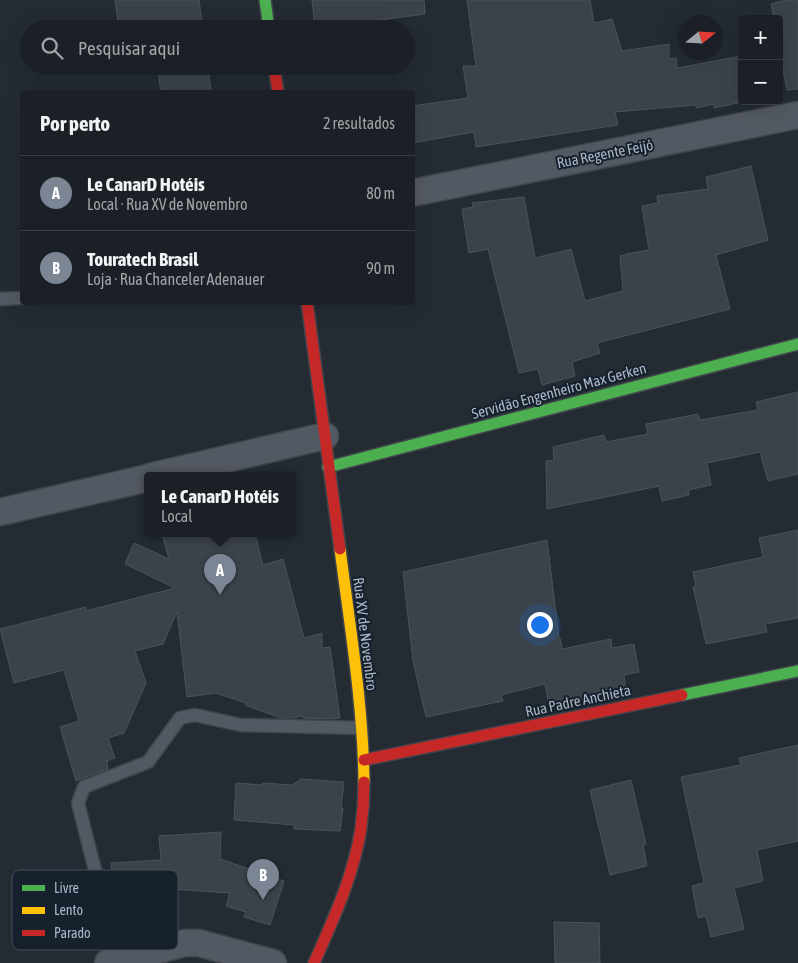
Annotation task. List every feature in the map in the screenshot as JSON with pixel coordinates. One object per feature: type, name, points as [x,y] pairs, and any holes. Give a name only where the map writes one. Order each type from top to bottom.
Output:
[{"type":"street","points":[[265,0],[268,20]]},
{"type":"street","points":[[275,75],[278,90]]},
{"type":"street","name":"Rua Regente Feijó","points":[[415,192],[798,115]]},
{"type":"street","name":"Rua XV de Novembro","points":[[307,305],[358,689],[364,760],[363,810],[357,846],[345,887],[314,963]]},
{"type":"street","name":"Servidão Engenheiro Max Gerken","points":[[328,467],[798,344]]},
{"type":"street","points":[[170,472],[325,436]]},
{"type":"street","points":[[0,512],[144,479]]},
{"type":"street","name":"Rua Padre Anchieta","points":[[364,760],[798,671]]},
{"type":"street","points":[[178,945],[199,943],[274,963]]},
{"type":"street","points":[[113,962],[158,950]]},
{"type":"lane","points":[[0,299],[20,298]]},
{"type":"lane","points":[[93,870],[78,803],[84,787],[148,762],[180,718],[195,715],[241,725],[362,728]]},
{"type":"building","points":[[115,0],[199,0],[202,20],[118,20]]},
{"type":"building","points":[[312,0],[424,0],[425,14],[380,20],[314,20]]},
{"type":"building","points":[[467,0],[590,0],[594,23],[612,19],[622,51],[669,44],[669,59],[676,58],[677,68],[738,57],[738,103],[714,108],[714,104],[696,108],[696,105],[615,112],[618,125],[476,147],[474,132],[415,142],[415,106],[468,98],[463,66],[476,66]]},
{"type":"building","points":[[786,0],[798,0],[798,89],[787,90],[783,70],[783,15],[773,15],[771,4]]},
{"type":"building","points":[[158,75],[209,75],[211,90],[161,90]]},
{"type":"building","points":[[751,166],[768,240],[716,255],[730,309],[597,343],[600,353],[572,362],[575,376],[542,385],[538,369],[519,373],[488,249],[469,253],[462,209],[473,207],[472,203],[524,197],[535,258],[571,249],[585,301],[623,291],[620,256],[649,250],[642,206],[658,203],[657,196],[708,189],[706,177]]},
{"type":"building","points":[[798,392],[798,474],[768,481],[760,452],[707,463],[711,485],[688,490],[689,495],[662,501],[659,486],[547,509],[546,461],[554,460],[553,447],[604,435],[606,442],[648,434],[646,424],[698,414],[700,420],[758,410],[756,402]]},
{"type":"building","points":[[798,530],[798,618],[765,624],[767,632],[706,644],[693,587],[696,586],[693,572],[763,557],[759,538]]},
{"type":"building","points":[[163,537],[256,537],[263,565],[283,559],[304,638],[322,633],[322,648],[330,647],[340,718],[303,718],[303,716],[281,718],[216,693],[187,697],[177,612],[163,644],[135,651],[146,683],[124,733],[108,738],[115,758],[107,761],[108,769],[76,781],[60,727],[79,721],[64,670],[14,683],[0,629],[86,607],[86,611],[175,588],[125,564],[134,543],[169,559]]},
{"type":"building","points":[[547,540],[562,649],[611,639],[612,648],[634,644],[639,672],[624,675],[626,690],[549,706],[545,684],[501,695],[503,701],[426,717],[413,661],[403,572]]},
{"type":"building","points":[[798,745],[798,841],[757,850],[763,881],[734,888],[744,929],[711,937],[706,916],[698,918],[692,886],[704,883],[681,777],[741,765],[739,758]]},
{"type":"building","points":[[301,779],[344,782],[340,831],[294,829],[294,825],[234,820],[236,783],[292,785]]},
{"type":"building","points":[[631,780],[646,844],[643,845],[647,866],[610,875],[590,790]]},
{"type":"building","points":[[221,832],[220,859],[284,881],[270,925],[244,917],[246,912],[226,906],[230,893],[178,889],[178,870],[112,870],[111,863],[161,860],[159,836]]},
{"type":"building","points":[[554,922],[599,923],[600,963],[555,963]]},
{"type":"traffic: fast","points":[[265,0],[268,20]]},
{"type":"traffic: fast","points":[[328,467],[798,344]]},
{"type":"traffic: fast","points":[[682,695],[798,671]]},
{"type":"traffic: slow","points":[[340,549],[359,695],[364,782]]},
{"type":"traffic: jam","points":[[275,75],[278,90]]},
{"type":"traffic: jam","points":[[307,305],[340,549]]},
{"type":"traffic: jam","points":[[364,760],[682,695]]},
{"type":"traffic: jam","points":[[314,963],[342,897],[358,846],[364,782]]},
{"type":"place","name":"Le CanarD Hotéis","points":[[220,595]]},
{"type":"place","name":"Touratech Brasil","points":[[263,900]]}]
